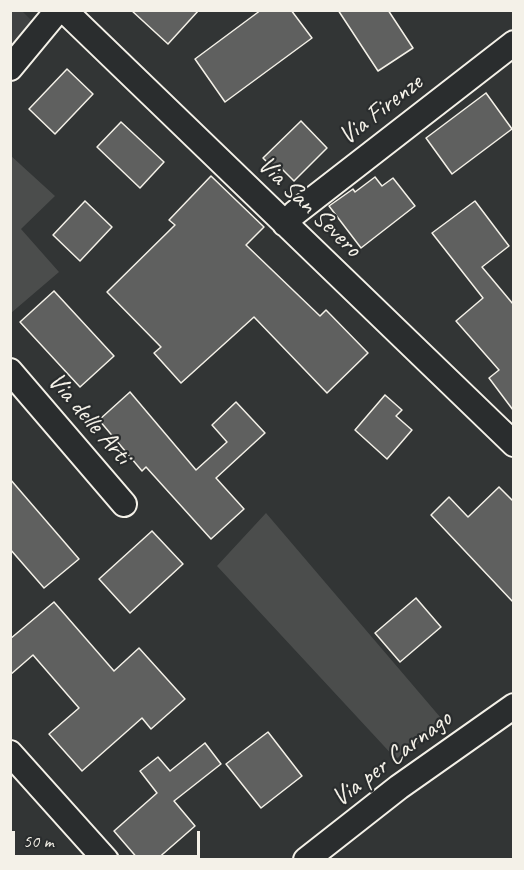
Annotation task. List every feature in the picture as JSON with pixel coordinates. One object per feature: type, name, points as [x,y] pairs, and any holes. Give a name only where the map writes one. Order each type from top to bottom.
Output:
[{"type":"street","points":[[10,68],[58,10]]},
{"type":"street","name":"Via San Severo","points":[[64,10],[513,444]]},
{"type":"street","name":"Via Firenze","points":[[285,224],[295,213],[513,43]]},
{"type":"street","name":"Via delle Arti","points":[[10,371],[124,504]]},
{"type":"street","name":"Via per Carnago","points":[[306,860],[399,787],[513,706]]},
{"type":"street","points":[[10,753],[106,860]]},
{"type":"shaded area","points":[[11,11],[22,11],[33,22],[11,48]]},
{"type":"shaded area","points":[[10,155],[55,196],[21,229],[59,272],[11,313]]},
{"type":"shaded area","points":[[266,513],[446,724],[396,759],[217,566]]},
{"type":"building","points":[[131,10],[199,10],[168,44]]},
{"type":"building","points":[[261,10],[291,10],[312,38],[225,102],[195,59]]},
{"type":"building","points":[[338,10],[388,10],[413,48],[378,71]]},
{"type":"building","points":[[67,69],[93,94],[55,134],[29,109]]},
{"type":"building","points":[[486,93],[512,129],[452,174],[426,138]]},
{"type":"building","points":[[301,121],[327,148],[294,181],[282,169],[278,173],[263,158]]},
{"type":"building","points":[[121,122],[164,162],[140,188],[97,147]]},
{"type":"building","points":[[211,176],[264,227],[246,245],[320,316],[326,310],[368,353],[327,393],[254,317],[181,383],[154,353],[161,347],[107,292],[175,225],[169,220]]},
{"type":"building","points":[[375,177],[382,186],[393,178],[415,206],[361,248],[329,206],[353,189],[355,192]]},
{"type":"building","points":[[85,201],[112,227],[80,261],[53,235]]},
{"type":"building","points":[[475,201],[509,246],[482,267],[513,304],[513,410],[489,378],[499,370],[456,321],[483,298],[432,233]]},
{"type":"building","points":[[54,291],[114,356],[80,387],[20,322]]},
{"type":"building","points":[[130,392],[196,470],[227,442],[212,425],[236,402],[265,433],[216,478],[244,509],[211,539],[146,467],[142,471],[99,420]]},
{"type":"building","points":[[385,395],[402,410],[396,416],[412,430],[387,459],[355,430]]},
{"type":"building","points":[[10,479],[79,559],[44,588],[10,549]]},
{"type":"building","points":[[499,487],[513,501],[513,602],[431,515],[449,497],[468,517]]},
{"type":"building","points":[[152,531],[183,564],[130,613],[99,579]]},
{"type":"building","points":[[416,598],[441,627],[400,662],[375,633]]},
{"type":"building","points":[[54,602],[114,671],[139,648],[185,699],[151,729],[142,718],[82,771],[49,734],[79,708],[33,655],[10,675],[10,639]]},
{"type":"building","points":[[268,732],[302,776],[261,808],[226,764]]},
{"type":"building","points":[[205,743],[221,764],[174,801],[195,826],[156,860],[139,860],[114,831],[157,793],[140,771],[158,757],[170,771]]}]
